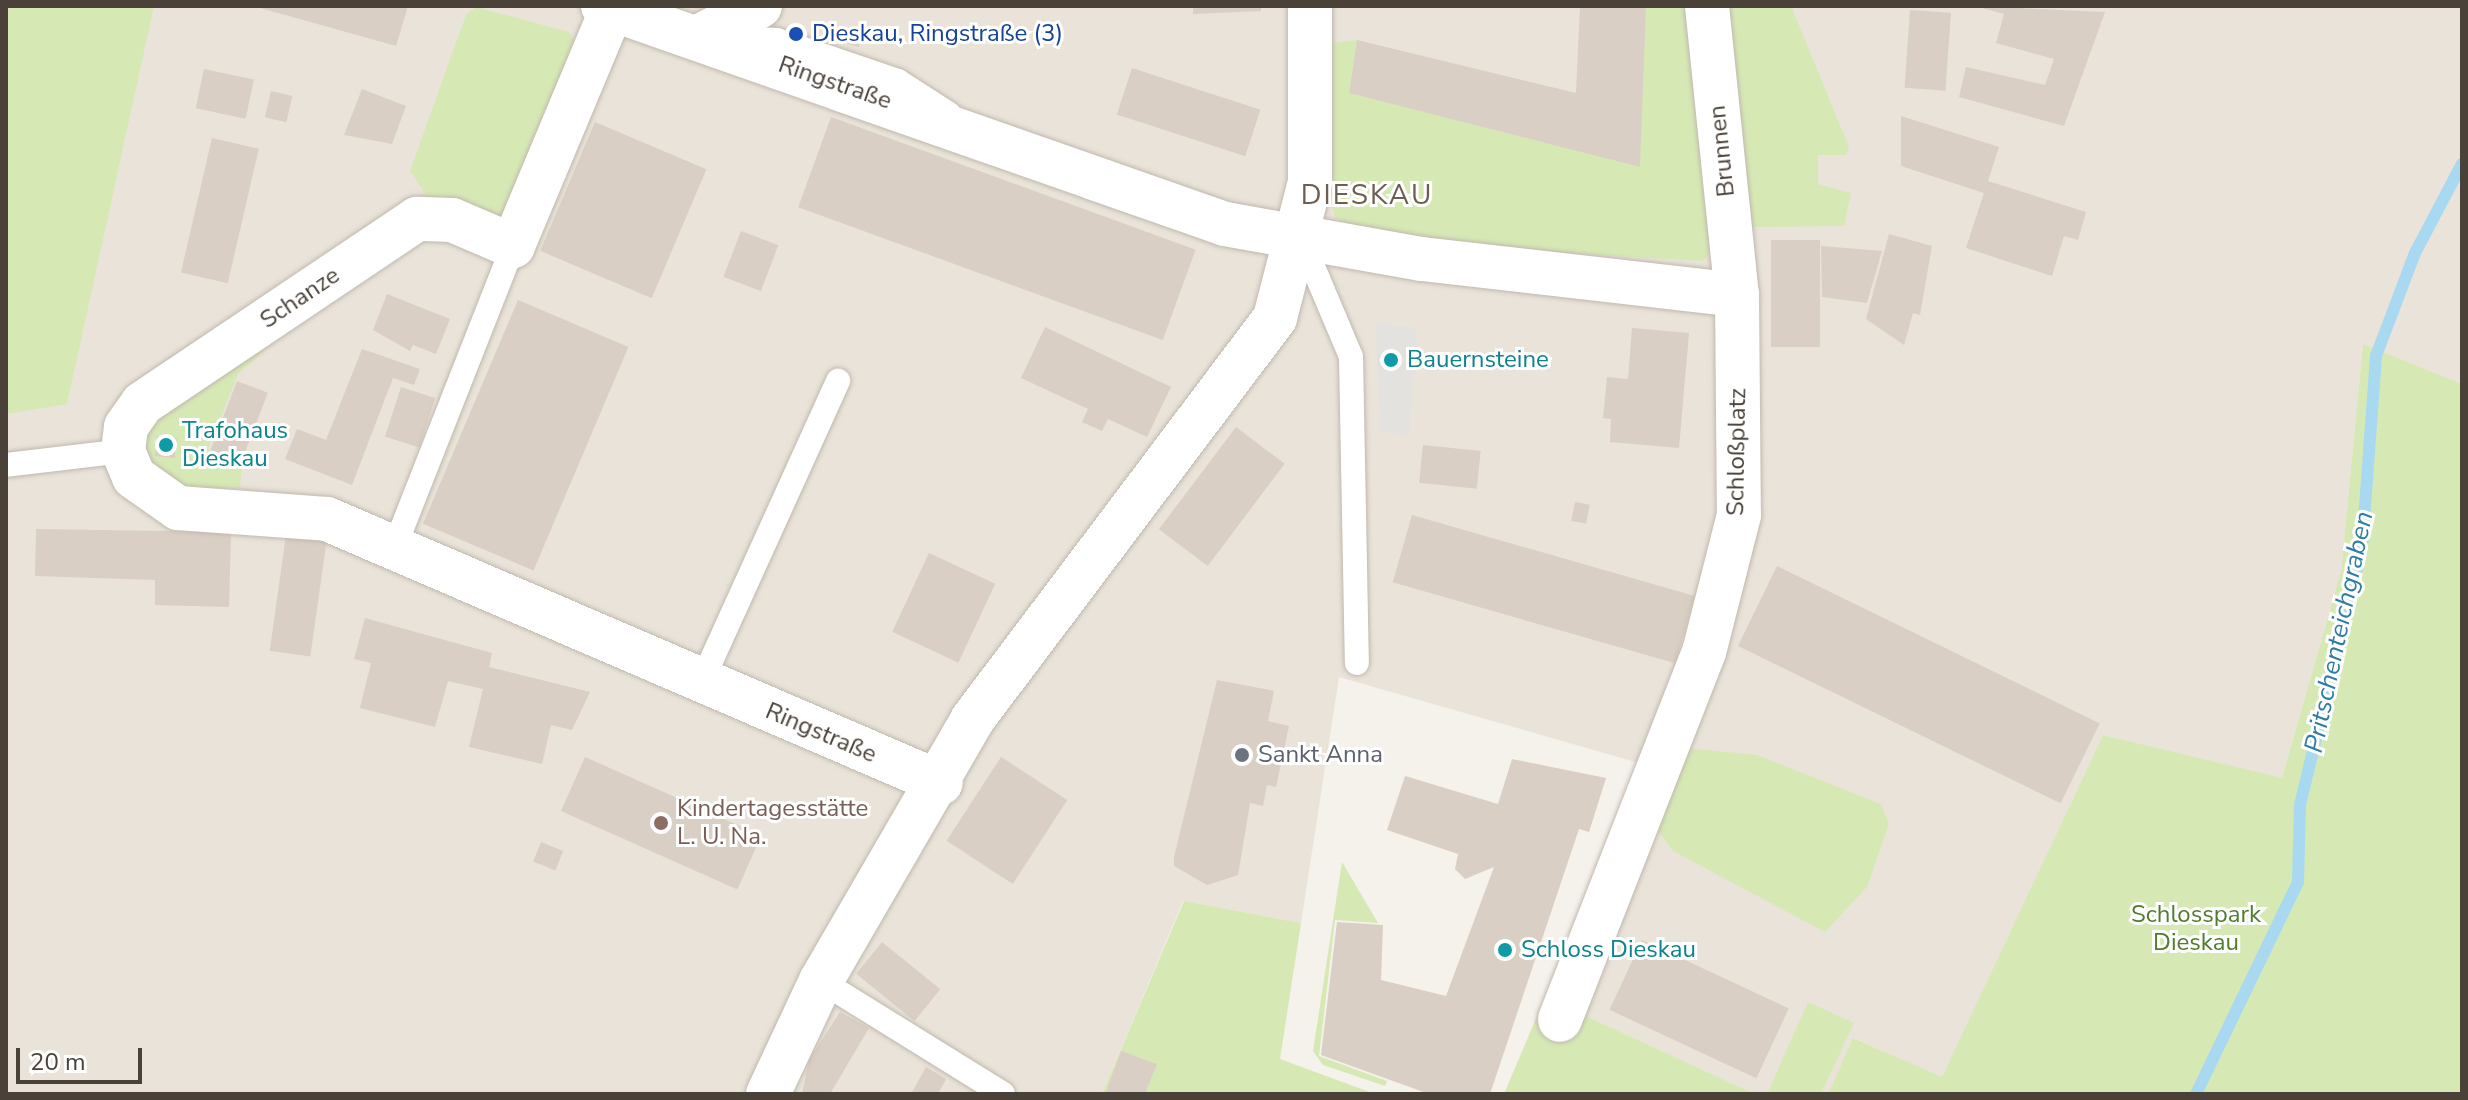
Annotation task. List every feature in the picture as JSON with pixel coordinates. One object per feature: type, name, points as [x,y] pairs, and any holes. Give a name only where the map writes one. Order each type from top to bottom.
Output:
[{"type":"street","points":[[700,36],[760,6]]},
{"type":"street","points":[[768,1094],[821,981],[941,783],[972,720],[1275,318],[1310,182],[1310,6]]},
{"type":"street","name":"Brunnen","points":[[1707,6],[1737,295]]},
{"type":"street","name":"Ringstraße","points":[[513,246],[608,7],[970,130],[1225,224],[1299,233]]},
{"type":"street","name":"Schanze","points":[[123,451],[126,427],[142,404],[417,219],[452,220],[513,246]]},
{"type":"street","points":[[1299,233],[1422,259],[1737,295]]},
{"type":"street","name":"Schloßplatz","points":[[1560,1020],[1704,652],[1739,515],[1737,295]]},
{"type":"street","points":[[123,451],[134,477],[162,503],[327,519],[395,546]]},
{"type":"street","name":"Ringstraße","points":[[395,546],[701,683],[941,783]]},
{"type":"lane","points":[[1299,233],[1351,357],[1357,663]]},
{"type":"lane","name":"Ringstraße","points":[[395,546],[513,246]]},
{"type":"lane","points":[[701,683],[838,381]]},
{"type":"lane","points":[[6,465],[123,451]]},
{"type":"lane","points":[[821,981],[1003,1094]]},
{"type":"shaded area","name":"DIESKAU","points":[[6,6],[2462,6],[2462,384],[2363,345],[2341,571],[2282,779],[2103,735],[1942,1078],[1854,1038],[1828,1094],[1755,1094],[1545,997],[1639,763],[1339,677],[1301,923],[1183,901],[1102,1094],[6,1094]]},
{"type":"shaded area","points":[[1376,323],[1416,328],[1409,436],[1380,430]]},
{"type":"green space","points":[[6,6],[154,6],[67,404],[6,414]]},
{"type":"green space","points":[[1646,6],[1689,6],[1711,253],[1702,261],[1394,243],[1335,218],[1326,179],[1326,52],[1333,43],[1357,40],[1349,92],[1639,167]]},
{"type":"green space","points":[[1724,6],[1791,6],[1849,147],[1846,155],[1818,155],[1818,184],[1851,193],[1844,226],[1748,227]]},
{"type":"green space","points":[[476,7],[569,32],[578,45],[503,219],[429,199],[410,171],[466,15]]},
{"type":"green space","points":[[292,326],[238,374],[208,449],[242,464],[240,488],[187,489],[147,463],[144,439],[157,415]]},
{"type":"green space","name":"Schlosspark Dieskau","points":[[2363,344],[2462,384],[2462,1094],[1828,1094],[1853,1038],[1942,1077],[2103,735],[2282,778],[2341,571]]},
{"type":"green space","points":[[1676,747],[1757,755],[1881,804],[1889,824],[1867,887],[1825,932],[1673,851],[1651,821]]},
{"type":"green space","points":[[1342,862],[1378,923],[1335,920],[1319,1056],[1387,1081],[1385,1086],[1323,1065],[1313,1051]]},
{"type":"green space","points":[[1184,901],[1301,923],[1280,1059],[1375,1094],[1102,1094]]},
{"type":"green space","points":[[1545,997],[1755,1094],[1504,1094]]},
{"type":"green space","points":[[1808,1002],[1854,1023],[1821,1094],[1767,1094]]},
{"type":"building","points":[[253,6],[408,6],[396,46]]},
{"type":"building","points":[[1193,6],[1261,6],[1261,11],[1193,14]]},
{"type":"building","points":[[1580,6],[1646,6],[1640,167],[1349,93],[1357,40],[1576,93]]},
{"type":"building","points":[[1975,6],[2105,12],[2064,126],[1959,97],[1966,67],[2045,85],[2054,59],[1996,43],[2004,14]]},
{"type":"building","points":[[1910,10],[1951,13],[1945,91],[1905,88]]},
{"type":"building","points":[[845,28],[863,34],[859,47],[841,41]]},
{"type":"building","points":[[1132,68],[1260,110],[1245,156],[1117,115]]},
{"type":"building","points":[[204,69],[254,80],[246,119],[196,108]]},
{"type":"building","points":[[362,89],[406,106],[392,144],[344,135]]},
{"type":"building","points":[[271,91],[292,96],[286,122],[265,117]]},
{"type":"building","points":[[1901,116],[1999,147],[1988,181],[2086,212],[2078,240],[2064,236],[2052,276],[1966,248],[1984,193],[1901,166]]},
{"type":"building","points":[[831,117],[1196,250],[1163,340],[798,207]]},
{"type":"building","points":[[595,122],[706,169],[652,298],[540,251]]},
{"type":"building","points":[[212,138],[259,149],[228,283],[181,272]]},
{"type":"building","points":[[741,231],[778,245],[761,291],[723,277]]},
{"type":"building","points":[[1889,234],[1932,246],[1920,315],[1913,313],[1904,345],[1866,319]]},
{"type":"building","points":[[1771,240],[1820,240],[1820,347],[1771,347]]},
{"type":"building","points":[[1821,246],[1882,251],[1867,303],[1822,297]]},
{"type":"building","points":[[387,294],[450,319],[436,354],[413,345],[410,351],[373,330]]},
{"type":"building","points":[[518,300],[628,347],[534,571],[423,524]]},
{"type":"building","points":[[1045,327],[1171,387],[1147,437],[1108,419],[1102,431],[1082,422],[1088,409],[1021,378]]},
{"type":"building","points":[[1632,328],[1689,333],[1679,448],[1610,442],[1611,419],[1603,418],[1607,377],[1628,379]]},
{"type":"building","points":[[362,349],[420,369],[414,385],[393,378],[352,485],[285,459],[297,429],[326,440]]},
{"type":"building","points":[[237,381],[268,393],[241,462],[210,450]]},
{"type":"building","points":[[401,387],[435,398],[419,448],[385,436]]},
{"type":"building","points":[[1236,427],[1285,464],[1208,566],[1159,529]]},
{"type":"building","name":"Trafohaus Dieskau","points":[[157,436],[177,438],[175,458],[155,456]]},
{"type":"building","points":[[1423,445],[1481,451],[1477,489],[1419,483]]},
{"type":"building","points":[[1575,502],[1590,505],[1586,524],[1571,521]]},
{"type":"building","points":[[1412,515],[1695,596],[1675,663],[1393,582]]},
{"type":"building","points":[[36,529],[231,532],[229,607],[155,605],[155,580],[35,576]]},
{"type":"building","points":[[286,535],[327,541],[310,657],[270,651]]},
{"type":"building","points":[[929,553],[995,584],[958,663],[892,632]]},
{"type":"building","points":[[1777,566],[2100,723],[2061,803],[1738,646]]},
{"type":"building","points":[[365,618],[492,653],[489,667],[590,692],[572,730],[551,725],[542,764],[469,747],[483,689],[448,681],[435,727],[360,708],[371,663],[354,659]]},
{"type":"building","name":"Sankt Anna","points":[[1217,680],[1274,691],[1268,721],[1289,726],[1276,787],[1267,785],[1263,806],[1250,803],[1238,875],[1207,885],[1174,866],[1174,857]]},
{"type":"building","name":"Kindertagesstätte L. U. Na.","points":[[585,757],[761,836],[737,889],[561,811]]},
{"type":"building","points":[[1001,757],[1067,800],[1013,884],[947,841]]},
{"type":"building","name":"Schloss Dieskau","points":[[1512,759],[1606,778],[1589,832],[1579,829],[1490,1094],[1429,1094],[1321,1055],[1337,922],[1383,925],[1381,980],[1446,996],[1494,867],[1465,879],[1455,869],[1458,854],[1387,830],[1405,776],[1498,804]]},
{"type":"building","points":[[541,842],[563,851],[555,870],[533,861]]},
{"type":"building","points":[[1642,940],[1789,1008],[1756,1078],[1609,1010]]},
{"type":"building","points":[[882,942],[940,989],[914,1021],[856,974]]},
{"type":"building","points":[[840,1012],[869,1028],[830,1094],[802,1094],[809,1060]]},
{"type":"building","points":[[1121,1051],[1157,1064],[1145,1094],[1105,1094]]},
{"type":"building","points":[[926,1067],[946,1079],[938,1094],[911,1094]]},
{"type":"waterway","name":"Pritschenteichgraben","points":[[2196,1094],[2298,882],[2300,805],[2362,547],[2376,356],[2415,253],[2462,164]]},
{"type":"place","name":"Dieskau, Ringstraße (3)","points":[[796,34]]},
{"type":"place","name":"Bauernsteine","points":[[1391,360]]},
{"type":"place","name":"Trafohaus Dieskau","points":[[166,445]]},
{"type":"place","name":"Sankt Anna","points":[[1242,755]]},
{"type":"place","name":"Kindertagesstätte L. U. Na.","points":[[661,823]]},
{"type":"place","name":"Schloss Dieskau","points":[[1505,950]]},
{"type":"district","name":"DIESKAU","points":[[1367,195]]}]
